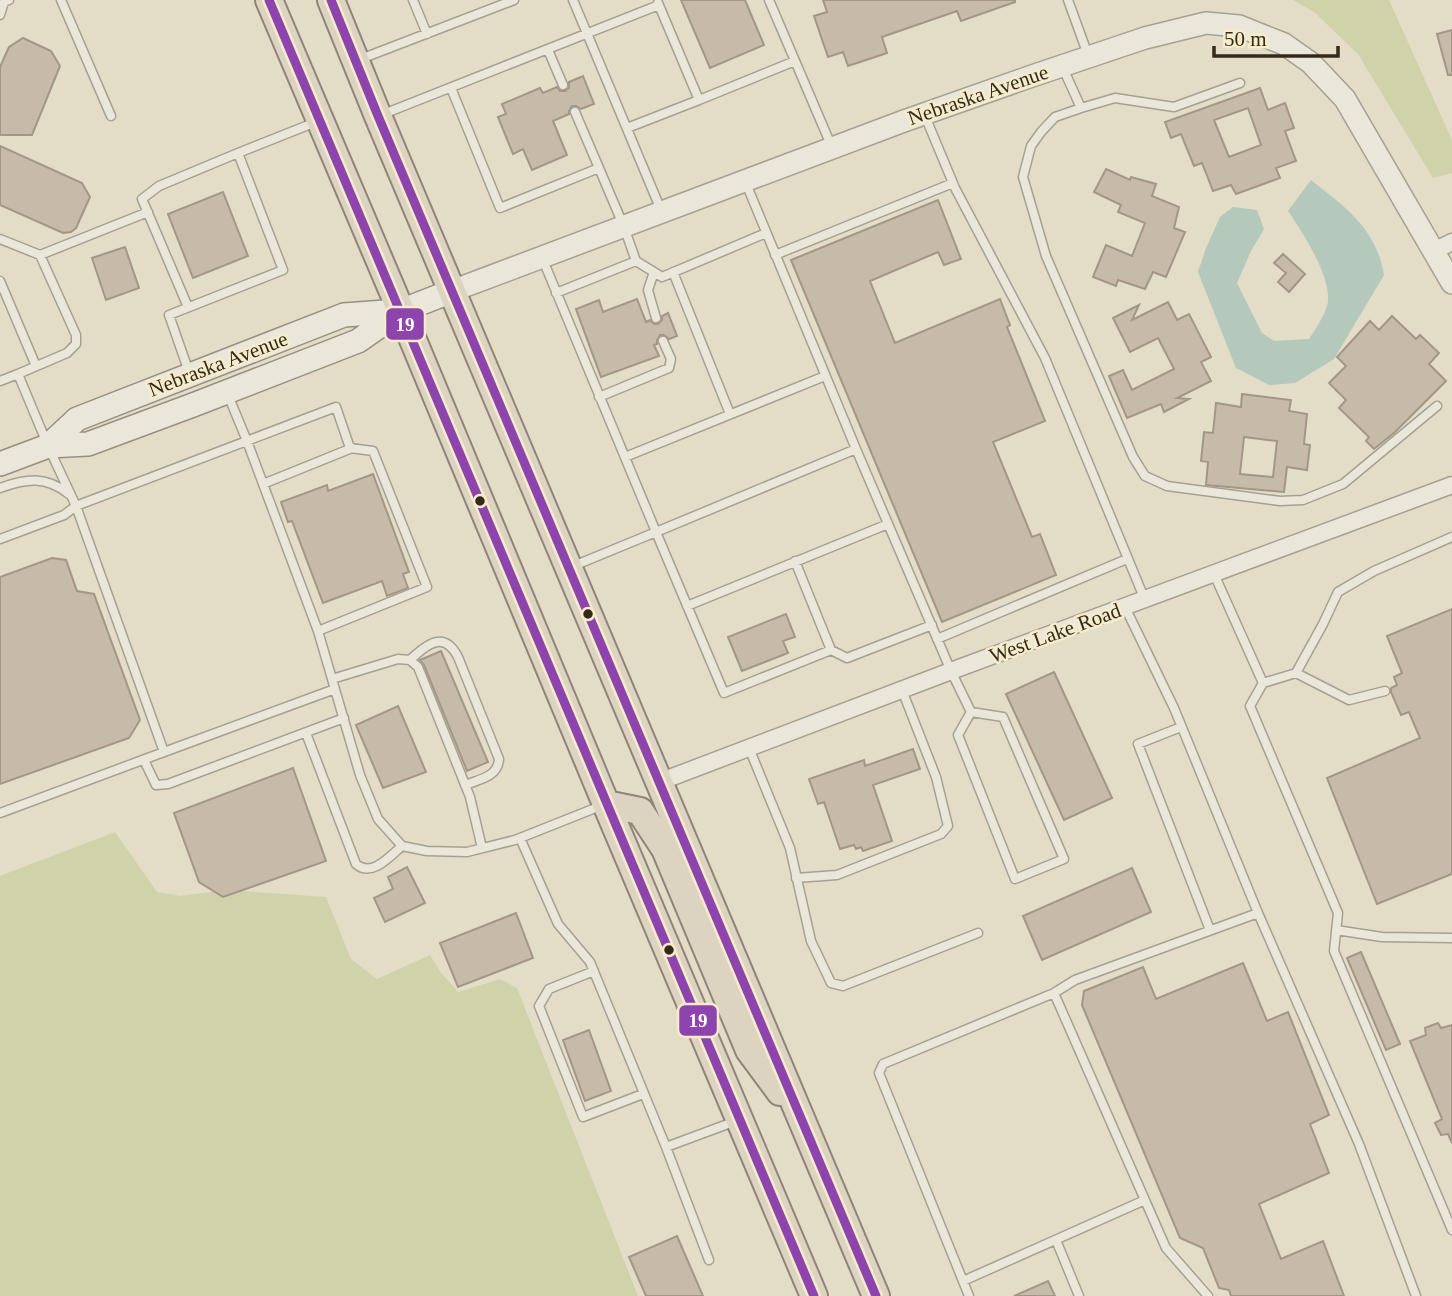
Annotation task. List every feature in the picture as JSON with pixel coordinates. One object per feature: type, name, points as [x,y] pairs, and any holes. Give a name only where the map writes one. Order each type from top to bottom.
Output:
[{"type":"highway","points":[[269,0],[814,1296]]},
{"type":"highway","points":[[331,0],[876,1296]]},
{"type":"highway","points":[[606,804],[640,811],[664,849],[749,1050],[804,1124]]},
{"type":"main road","name":"Nebraska Avenue","points":[[0,464],[48,446],[88,444],[227,392],[358,341],[401,311],[452,291]]},
{"type":"main road","name":"Nebraska Avenue","points":[[48,446],[76,419],[344,315],[401,311]]},
{"type":"street","name":"Nebraska Avenue","points":[[452,291],[924,114],[1145,38],[1206,23],[1239,26],[1284,44],[1311,63],[1345,99],[1443,246],[1452,283]]},
{"type":"street","name":"West Lake Road","points":[[659,782],[1452,485]]},
{"type":"lane","points":[[0,15],[4,2],[9,0]]},
{"type":"lane","points":[[61,0],[111,116]]},
{"type":"lane","points":[[413,0],[427,34]]},
{"type":"lane","points":[[356,61],[513,0]]},
{"type":"lane","points":[[573,0],[662,212]]},
{"type":"lane","points":[[769,0],[832,148]]},
{"type":"lane","points":[[1069,0],[1089,57]]},
{"type":"lane","points":[[378,116],[588,34],[658,2],[699,100]]},
{"type":"lane","points":[[548,50],[563,85]]},
{"type":"lane","points":[[627,128],[795,61]]},
{"type":"lane","points":[[1062,66],[1081,108]]},
{"type":"lane","points":[[1240,83],[1174,107],[1115,98],[1081,108],[1055,117],[1031,146],[1023,177],[1046,256],[1133,457],[1145,476],[1167,486],[1280,501],[1303,500],[1343,484],[1437,406]]},
{"type":"lane","points":[[451,88],[500,208],[599,168]]},
{"type":"lane","points":[[575,112],[636,261],[662,277],[766,233]]},
{"type":"lane","points":[[924,114],[953,183],[1045,358],[1145,600]]},
{"type":"lane","points":[[188,307],[142,199],[159,186],[320,120]]},
{"type":"lane","points":[[190,375],[169,315],[283,270],[238,153]]},
{"type":"lane","points":[[744,181],[937,639],[971,712]]},
{"type":"lane","points":[[775,255],[953,183]]},
{"type":"lane","points":[[0,239],[40,255],[148,212]]},
{"type":"lane","points":[[0,381],[66,353],[76,344],[76,335],[40,255]]},
{"type":"lane","points":[[542,257],[724,693],[831,650]]},
{"type":"lane","points":[[556,293],[636,261]]},
{"type":"lane","points":[[654,272],[648,290],[656,318]]},
{"type":"lane","points":[[673,272],[730,414]]},
{"type":"lane","points":[[0,281],[36,366]]},
{"type":"lane","points":[[599,397],[669,368],[671,359],[663,341]]},
{"type":"lane","points":[[18,374],[76,506],[164,752]]},
{"type":"lane","points":[[625,457],[825,376]]},
{"type":"lane","points":[[227,392],[318,631],[360,775],[378,819],[402,846],[427,851],[467,852],[520,838],[606,804]]},
{"type":"lane","points":[[0,539],[64,515],[76,506],[336,407],[352,448]]},
{"type":"lane","points":[[263,484],[352,448],[373,451],[427,587],[318,631]]},
{"type":"lane","points":[[569,568],[856,449]]},
{"type":"lane","points":[[0,488],[16,482],[40,480],[58,486],[71,496]]},
{"type":"lane","points":[[687,606],[888,524]]},
{"type":"lane","points":[[1296,673],[1338,592],[1374,571],[1452,537]]},
{"type":"lane","points":[[937,639],[1127,559]]},
{"type":"lane","points":[[795,561],[831,650],[847,658],[932,625]]},
{"type":"lane","points":[[1214,574],[1262,683]]},
{"type":"lane","points":[[1125,607],[1174,708],[1258,913],[1359,1144],[1416,1296]]},
{"type":"lane","points":[[410,660],[433,643],[444,642],[453,647],[458,657],[499,759],[495,774],[466,785]]},
{"type":"lane","points":[[332,679],[398,659],[410,660],[418,667],[466,785],[482,848]]},
{"type":"lane","points":[[1385,691],[1349,700],[1296,673],[1262,683],[1250,706],[1338,913],[1334,951],[1452,1230]]},
{"type":"lane","points":[[0,813],[335,688]]},
{"type":"lane","points":[[796,878],[836,876],[941,834],[948,826],[936,777],[902,690]]},
{"type":"lane","points":[[971,712],[1003,717],[1064,859],[1015,879],[958,735],[971,712]]},
{"type":"lane","points":[[144,760],[156,785],[169,784],[344,718]]},
{"type":"lane","points":[[1181,727],[1138,744],[1210,930]]},
{"type":"lane","points":[[306,733],[356,864],[362,869],[380,865],[402,846]]},
{"type":"lane","points":[[749,748],[790,848],[811,941],[831,983],[843,986],[978,933]]},
{"type":"lane","points":[[520,838],[558,924],[590,962],[709,1260]]},
{"type":"lane","points":[[970,1296],[879,1073],[883,1064],[1054,993],[1075,980],[1258,913]]},
{"type":"lane","points":[[1336,930],[1382,937],[1452,939]]},
{"type":"lane","points":[[593,971],[549,989],[539,1006],[583,1117],[643,1094]]},
{"type":"lane","points":[[1054,993],[1166,1248],[1208,1296]]},
{"type":"lane","points":[[666,1147],[740,1119]]},
{"type":"lane","points":[[964,1282],[1145,1200]]},
{"type":"lane","points":[[1056,1240],[1079,1296]]},
{"type":"green space","points":[[1293,0],[1389,0],[1452,140],[1452,173],[1433,178],[1358,54],[1314,12]]},
{"type":"green space","points":[[115,832],[157,892],[180,896],[226,890],[326,897],[351,959],[377,979],[430,955],[458,992],[500,979],[517,988],[638,1296],[0,1296],[0,876]]},
{"type":"shaded area","points":[[1311,180],[1358,220],[1374,244],[1384,275],[1334,359],[1295,383],[1269,385],[1236,368],[1198,272],[1220,217],[1233,207],[1257,210],[1264,229],[1237,283],[1262,333],[1274,341],[1309,339],[1326,309],[1327,290],[1320,266],[1288,211]]},
{"type":"building","points":[[681,0],[745,0],[764,45],[710,68]]},
{"type":"building","points":[[823,0],[1015,2],[961,21],[957,11],[882,37],[887,53],[848,66],[843,52],[828,57],[814,16],[827,12]]},
{"type":"building","points":[[1452,30],[1452,75],[1448,75],[1437,34]]},
{"type":"building","points":[[23,38],[51,51],[60,66],[32,135],[0,135],[0,67],[9,47]]},
{"type":"building","points":[[583,76],[594,104],[581,109],[572,106],[569,114],[553,121],[567,155],[532,170],[523,149],[513,154],[498,117],[506,114],[502,104],[540,88],[543,93],[557,87],[560,91],[565,91],[569,88],[569,82]]},
{"type":"building","points":[[1260,88],[1268,110],[1285,103],[1294,128],[1285,131],[1296,161],[1276,168],[1280,178],[1236,194],[1231,185],[1213,191],[1202,163],[1194,166],[1181,134],[1171,138],[1165,122]],"holes":[[[1248,108],[1261,145],[1229,157],[1214,120]]]},
{"type":"building","points":[[0,146],[82,183],[90,197],[76,228],[63,233],[0,205]]},
{"type":"building","points":[[1106,169],[1130,180],[1131,177],[1156,184],[1152,196],[1179,207],[1174,228],[1185,232],[1166,277],[1153,272],[1145,289],[1118,280],[1116,286],[1093,277],[1106,245],[1132,256],[1145,223],[1118,212],[1121,205],[1094,192]]},
{"type":"building","points":[[223,192],[248,256],[193,278],[168,214]]},
{"type":"building","points":[[938,200],[961,259],[944,265],[938,252],[870,281],[895,343],[1000,299],[1010,325],[1007,327],[1045,421],[993,442],[1032,537],[1040,534],[1056,575],[942,622],[791,260]]},
{"type":"building","points":[[125,247],[139,288],[106,300],[92,258]]},
{"type":"building","points":[[1283,254],[1305,274],[1289,292],[1278,282],[1286,273],[1274,263]]},
{"type":"building","points":[[637,299],[646,322],[650,320],[658,324],[662,316],[668,313],[677,336],[669,339],[660,335],[654,345],[659,356],[601,377],[576,309],[599,300],[603,312]]},
{"type":"building","points":[[1168,302],[1177,320],[1189,314],[1211,357],[1201,362],[1211,381],[1177,398],[1189,399],[1164,412],[1161,404],[1127,418],[1109,376],[1123,370],[1132,390],[1174,369],[1158,338],[1130,352],[1113,318],[1139,305],[1132,320]]},
{"type":"building","points":[[1392,316],[1416,339],[1420,335],[1439,353],[1429,364],[1446,381],[1394,433],[1374,449],[1366,441],[1369,437],[1339,408],[1346,400],[1329,383],[1346,366],[1337,357],[1370,321],[1379,330]]},
{"type":"building","points":[[1242,394],[1291,400],[1289,411],[1307,414],[1304,444],[1310,445],[1307,470],[1287,467],[1284,492],[1206,485],[1208,462],[1201,461],[1204,432],[1213,433],[1216,403],[1241,407]],"holes":[[[1244,437],[1277,441],[1273,477],[1240,474]]]},
{"type":"building","points":[[373,474],[409,572],[403,574],[408,588],[387,596],[382,581],[323,603],[292,521],[288,522],[281,502],[327,485],[328,491]]},
{"type":"building","points":[[52,558],[66,560],[77,591],[94,594],[140,720],[129,738],[0,784],[0,577]]},
{"type":"building","points":[[1452,609],[1452,874],[1377,904],[1327,778],[1420,738],[1409,712],[1401,715],[1391,692],[1391,688],[1397,685],[1394,677],[1402,673],[1387,636]]},
{"type":"building","points":[[786,614],[795,637],[783,641],[788,653],[742,671],[728,637]]},
{"type":"building","points":[[441,651],[488,762],[467,771],[420,660]]},
{"type":"building","points":[[1054,672],[1112,798],[1064,820],[1006,694]]},
{"type":"building","points":[[398,706],[426,772],[383,788],[356,725]]},
{"type":"building","points":[[913,749],[920,769],[873,785],[892,841],[863,851],[861,847],[856,849],[854,845],[840,849],[824,802],[818,804],[809,779],[864,760],[865,766]]},
{"type":"building","points":[[293,768],[326,861],[223,897],[199,882],[174,813]]},
{"type":"building","points":[[407,867],[425,903],[385,922],[374,898],[393,889],[388,877]]},
{"type":"building","points":[[1132,868],[1151,912],[1042,960],[1023,916]]},
{"type":"building","points":[[516,913],[533,958],[458,987],[440,943]]},
{"type":"building","points":[[1361,952],[1400,1044],[1386,1050],[1347,958]]},
{"type":"building","points":[[1243,963],[1267,1021],[1288,1012],[1329,1115],[1310,1124],[1329,1173],[1259,1204],[1281,1259],[1323,1241],[1344,1296],[1231,1296],[1229,1290],[1219,1288],[1203,1248],[1180,1238],[1082,1005],[1084,991],[1143,967],[1156,999]]},
{"type":"building","points":[[1438,1023],[1441,1028],[1452,1025],[1452,1143],[1448,1134],[1441,1135],[1435,1123],[1442,1119],[1410,1041],[1426,1035],[1425,1028]]},
{"type":"building","points":[[589,1030],[611,1091],[585,1101],[563,1040]]},
{"type":"building","points":[[677,1236],[703,1296],[646,1296],[629,1257]]},
{"type":"building","points":[[1048,1281],[1055,1296],[1014,1296]]},
{"type":"transit line","name":"19","points":[[269,0],[814,1296]]},
{"type":"transit line","name":"19","points":[[331,0],[876,1296]]}]
